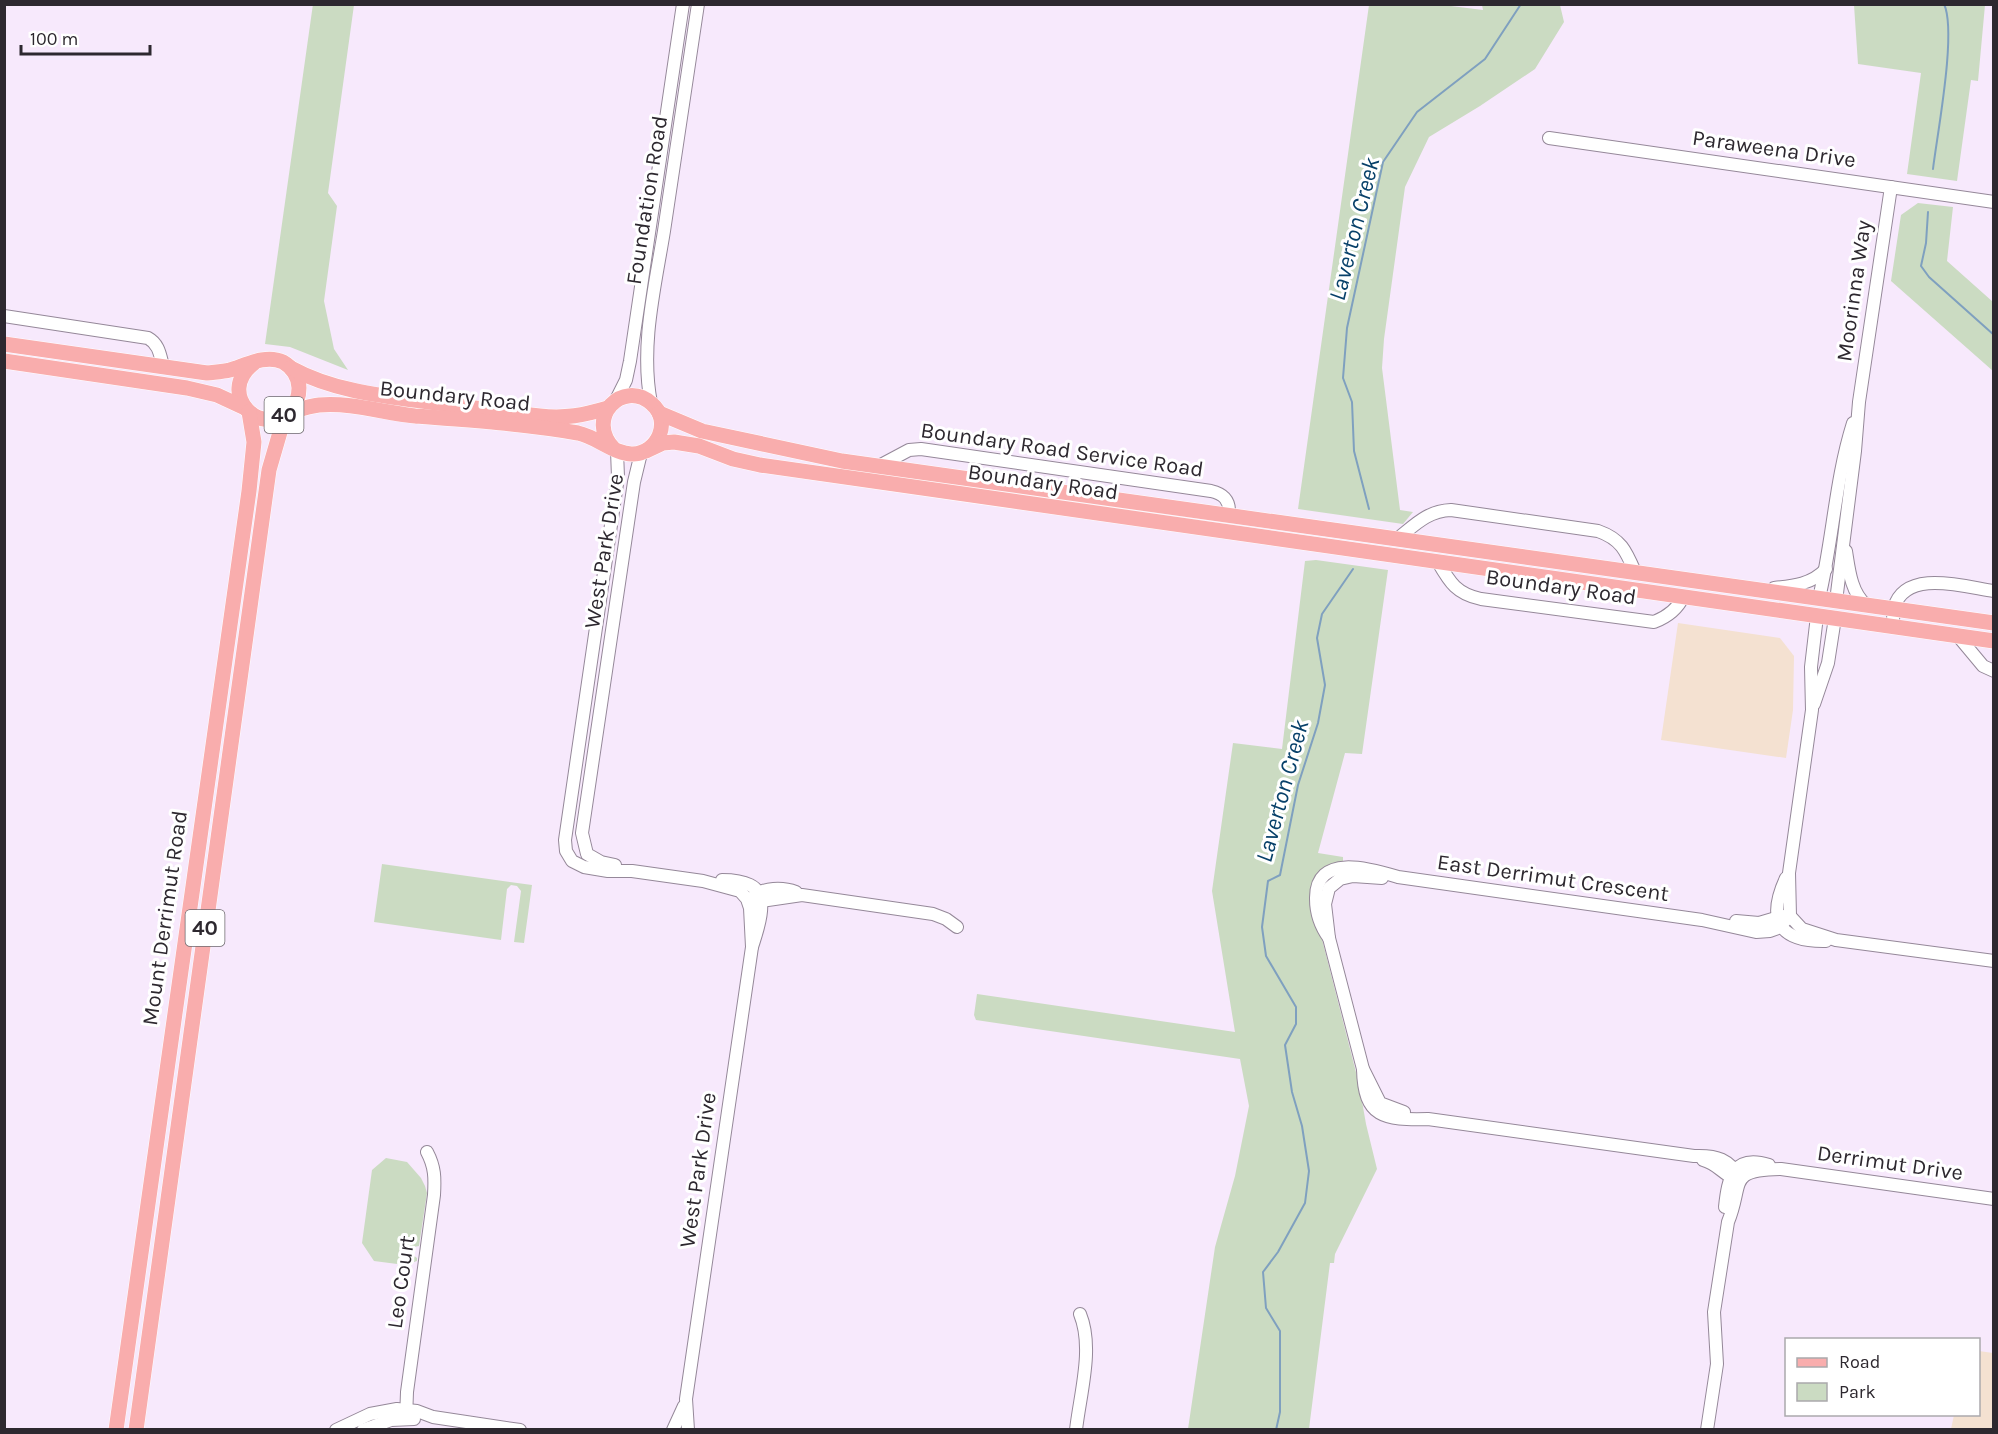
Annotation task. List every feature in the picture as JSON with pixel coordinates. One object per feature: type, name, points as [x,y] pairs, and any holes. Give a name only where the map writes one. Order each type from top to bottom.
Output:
[{"type":"main road","name":"40","points":[[4,344],[207,372],[220,372],[263,359],[273,359],[291,368],[299,386],[299,396],[295,405],[286,414],[266,419],[217,395],[188,388],[4,361]]},
{"type":"main road","name":"40","points":[[247,410],[240,398],[238,388],[240,378],[254,363]]},
{"type":"main road","name":"Boundary Road","points":[[291,368],[310,378],[341,388],[382,396],[528,415],[566,418],[581,416],[612,404]]},
{"type":"main road","points":[[625,396],[634,396],[643,398],[655,408],[661,421],[658,438],[644,452],[629,454],[616,450],[608,442],[602,425],[612,404],[625,396]]},
{"type":"main road","name":"Boundary Road","points":[[286,414],[318,405],[337,405],[582,434],[597,439],[616,450]]},
{"type":"main road","name":"Boundary Road","points":[[655,408],[702,430],[842,461],[1994,623]]},
{"type":"main road","name":"Mount Derrimut Road","points":[[116,1430],[249,491],[254,442],[247,410]]},
{"type":"main road","name":"Mount Derrimut Road","points":[[136,1430],[269,470],[286,414]]},
{"type":"main road","name":"Boundary Road","points":[[644,452],[663,443],[674,442],[699,446],[733,459],[760,465],[1994,641]]},
{"type":"main road","points":[[1227,532],[1229,514]]},
{"type":"main road","points":[[1665,576],[1683,597]]},
{"type":"main road","points":[[1817,616],[1819,598]]},
{"type":"main road","points":[[1835,618],[1836,601]]},
{"type":"street","name":"Foundation Road","points":[[612,404],[626,380],[683,4]]},
{"type":"street","name":"Foundation Road","points":[[655,408],[647,378],[646,361],[698,4]]},
{"type":"street","name":"Paraweena Drive","points":[[1549,138],[1994,202]]},
{"type":"street","name":"Moorinna Way","points":[[1836,601],[1859,402],[1891,187]]},
{"type":"street","points":[[640,292],[654,294]]},
{"type":"street","points":[[4,316],[148,338],[154,341],[158,348],[163,366]]},
{"type":"street","name":"Moorinna Way","points":[[1819,598],[1826,569],[1844,455],[1859,402]]},
{"type":"street","name":"Boundary Road Service Road","points":[[879,466],[909,450],[921,449],[1211,491],[1224,497],[1230,506],[1229,514]]},
{"type":"street","name":"West Park Drive","points":[[573,861],[566,851],[565,840],[618,477],[616,450]]},
{"type":"street","name":"West Park Drive","points":[[587,854],[582,833],[634,482],[644,452]]},
{"type":"street","name":"Boundary Road","points":[[1397,538],[1429,514],[1439,510],[1451,510],[1598,531],[1610,535],[1626,549],[1635,572]]},
{"type":"street","name":"Moorinna Way","points":[[1844,538],[1855,591],[1866,605]]},
{"type":"street","name":"Boundary Road","points":[[1438,562],[1459,591],[1466,596],[1481,599],[1654,622],[1664,618],[1675,609],[1683,597]]},
{"type":"street","points":[[1758,589],[1805,584],[1817,579],[1826,569]]},
{"type":"street","points":[[1893,627],[1894,609],[1898,600],[1911,587],[1925,582],[1994,591]]},
{"type":"street","points":[[1817,616],[1811,658],[1812,710],[1789,873],[1782,889],[1785,932],[1800,939],[1836,940],[1994,961]]},
{"type":"street","points":[[1812,710],[1828,663],[1835,618]]},
{"type":"street","points":[[1958,636],[1983,666],[1994,671]]},
{"type":"street","name":"West Park Drive","points":[[592,653],[609,656]]},
{"type":"street","points":[[573,861],[587,854],[602,862],[632,871]]},
{"type":"street","points":[[573,861],[593,869],[632,871],[703,881],[712,879],[735,881],[751,885],[755,899],[802,895],[933,914],[957,927]]},
{"type":"street","name":"East Derrimut Crescent","points":[[1736,1175],[1694,1156],[1428,1119],[1390,1117],[1371,1107],[1364,1092],[1362,1069],[1329,938],[1319,917],[1316,902],[1317,888],[1323,875],[1337,868],[1354,867],[1375,870],[1398,878],[1702,921],[1756,932],[1770,931],[1783,919]]},
{"type":"street","name":"West Park Drive","points":[[688,1430],[686,1399],[752,947],[760,919],[755,899]]},
{"type":"street","name":"Leo Court","points":[[406,1414],[436,1175],[434,1164],[427,1152]]},
{"type":"street","name":"Derrimut Drive","points":[[1736,1175],[1782,1169],[1994,1199]]},
{"type":"street","points":[[1707,1430],[1717,1364],[1714,1312],[1728,1222],[1736,1187],[1736,1175]]},
{"type":"street","points":[[1076,1430],[1087,1343],[1080,1314]]},
{"type":"street","name":"West Park Drive","points":[[673,1430],[686,1399]]},
{"type":"street","points":[[336,1430],[370,1414],[388,1410],[520,1430]]},
{"type":"street","points":[[363,1430],[406,1414]]},
{"type":"shaded area","points":[[1678,623],[1780,638],[1794,656],[1793,710],[1786,758],[1661,740]]},
{"type":"shaded area","points":[[1980,1351],[1993,1353],[1993,1429],[1951,1429],[1954,1416],[1980,1416]]},
{"type":"green space","points":[[313,4],[354,5],[328,193],[337,206],[324,301],[334,349],[348,370],[290,347],[265,344]]},
{"type":"green space","points":[[1369,5],[1443,5],[1483,10],[1482,5],[1560,5],[1564,22],[1535,69],[1429,137],[1405,187],[1382,368],[1400,510],[1413,512],[1403,524],[1298,509]]},
{"type":"green space","points":[[1854,5],[1985,5],[1978,81],[1971,80],[1957,181],[1907,174],[1921,73],[1858,64]]},
{"type":"green space","points":[[1918,203],[1953,207],[1947,261],[1993,302],[1993,371],[1891,281],[1901,215]]},
{"type":"green space","points":[[1316,560],[1388,570],[1362,754],[1345,753],[1318,853],[1343,857],[1343,863],[1339,863],[1312,900],[1359,1084],[1377,1169],[1335,1254],[1334,1263],[1330,1263],[1309,1429],[1188,1429],[1215,1247],[1235,1176],[1249,1106],[1240,1059],[976,1020],[974,1015],[977,994],[1235,1032],[1212,891],[1233,743],[1282,749],[1305,561]]},
{"type":"green space","points":[[382,864],[532,885],[524,943],[514,942],[521,891],[517,886],[511,885],[507,889],[501,940],[374,922]]},
{"type":"green space","points":[[386,1158],[407,1162],[421,1178],[427,1193],[419,1246],[414,1247],[413,1255],[417,1261],[405,1265],[374,1261],[362,1243],[372,1170]]},
{"type":"waterway","name":"Laverton Creek","points":[[1369,509],[1354,451],[1352,402],[1343,378],[1347,328],[1383,162],[1417,112],[1485,59],[1521,4]]},
{"type":"waterway","points":[[1933,169],[1947,60],[1947,18],[1944,4]]},
{"type":"waterway","points":[[1928,212],[1926,243],[1921,266],[1929,277],[1994,335]]},
{"type":"waterway","name":"Laverton Creek","points":[[1276,1430],[1280,1412],[1280,1331],[1266,1308],[1263,1272],[1278,1252],[1305,1203],[1309,1171],[1302,1126],[1292,1092],[1285,1045],[1296,1024],[1296,1007],[1266,956],[1262,927],[1268,881],[1280,875],[1298,785],[1318,723],[1325,685],[1317,638],[1322,614],[1353,569]]}]
